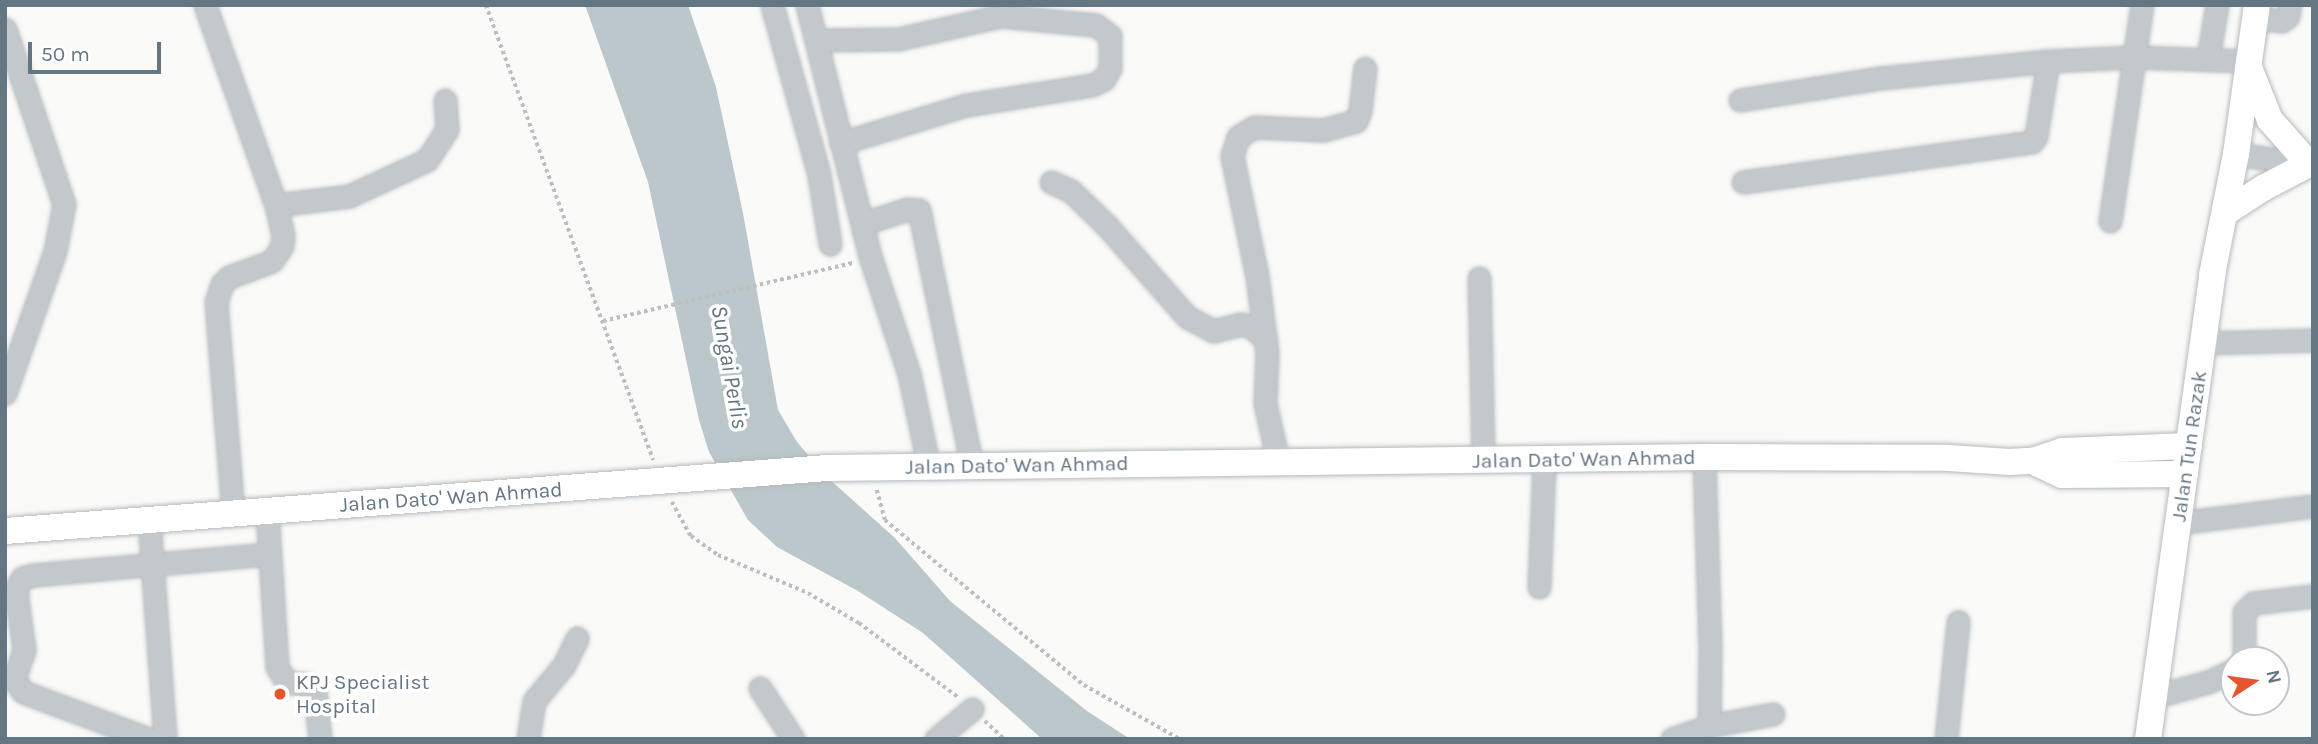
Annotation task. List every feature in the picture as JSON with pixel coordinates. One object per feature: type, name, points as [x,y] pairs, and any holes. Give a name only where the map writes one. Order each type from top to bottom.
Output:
[{"type":"main road","name":"Jalan Tun Razak","points":[[2148,739],[2212,275],[2236,154],[2256,12]]},
{"type":"main road","points":[[2226,212],[2263,188],[2311,165],[2270,120],[2258,96],[2248,61]]},
{"type":"main road","points":[[2032,461],[2063,451],[2189,446]]},
{"type":"main road","name":"Jalan Dato' Wan Ahmad","points":[[5,531],[827,468],[1704,457],[2032,461]]},
{"type":"main road","points":[[2032,461],[2062,475],[2185,474]]},
{"type":"street","points":[[205,5],[276,205],[283,241],[272,261],[229,277],[222,284],[216,302],[233,514]]},
{"type":"street","points":[[772,5],[819,175],[830,244]]},
{"type":"street","points":[[807,5],[871,259],[909,374],[929,467]]},
{"type":"street","points":[[2110,221],[2142,5]]},
{"type":"street","points":[[2208,58],[2217,5]]},
{"type":"street","points":[[2256,12],[2282,21],[2288,16],[2290,5]]},
{"type":"street","points":[[816,40],[898,39],[1000,16],[1096,25],[1110,36],[1110,68],[1104,79],[1092,85],[966,105],[841,143]]},
{"type":"street","points":[[5,29],[64,204],[55,251],[5,393]]},
{"type":"street","points":[[1740,100],[1881,78],[2048,61],[2134,57],[2248,61]]},
{"type":"street","points":[[1743,182],[2032,142],[2036,136],[2048,61]]},
{"type":"street","points":[[1278,461],[1265,403],[1266,340],[1257,276],[1231,156],[1238,138],[1254,127],[1323,130],[1356,121],[1360,111],[1365,68]]},
{"type":"street","points":[[276,205],[349,196],[427,160],[447,129],[445,100]]},
{"type":"street","points":[[2236,154],[2311,165]]},
{"type":"street","points":[[1051,182],[1071,191],[1107,226],[1187,317],[1213,331],[1241,324],[1252,327],[1266,340]]},
{"type":"street","points":[[862,224],[907,209],[919,210],[972,467]]},
{"type":"street","points":[[1479,278],[1483,460]]},
{"type":"street","points":[[2203,343],[2313,340]]},
{"type":"street","points":[[1704,457],[1710,649],[1709,726]]},
{"type":"street","points":[[1539,587],[1544,461]]},
{"type":"street","points":[[2178,523],[2313,506]]},
{"type":"street","points":[[267,511],[276,667],[284,678],[292,683],[305,684],[315,693],[320,739]]},
{"type":"street","points":[[149,520],[150,566],[166,739]]},
{"type":"street","points":[[149,739],[23,692],[14,679],[24,650],[17,599],[17,587],[22,578],[269,554]]},
{"type":"street","points":[[2244,646],[2244,612],[2253,603],[2313,596]]},
{"type":"street","points":[[1946,739],[1958,622]]},
{"type":"street","points":[[528,739],[534,701],[565,665],[577,638]]},
{"type":"street","points":[[2153,697],[2220,676]]},
{"type":"street","points":[[760,688],[793,739]]},
{"type":"street","points":[[936,739],[972,709]]},
{"type":"street","points":[[1672,739],[1709,726],[1773,714]]},
{"type":"path","points":[[486,5],[660,481],[691,536],[718,555],[808,593],[859,623],[972,709],[1004,739]]},
{"type":"path","points":[[603,321],[871,259]]},
{"type":"path","points":[[873,467],[885,520],[1084,685],[1180,739]]},
{"type":"water","name":"Sungai Perlis","points":[[585,5],[688,5],[716,87],[743,213],[778,410],[797,442],[828,478],[895,538],[950,601],[1087,711],[1130,739],[1042,739],[923,633],[858,591],[777,547],[748,520],[709,452],[699,420],[648,182]]},
{"type":"place","name":"KPJ Specialist Hospital","points":[[280,694]]}]
